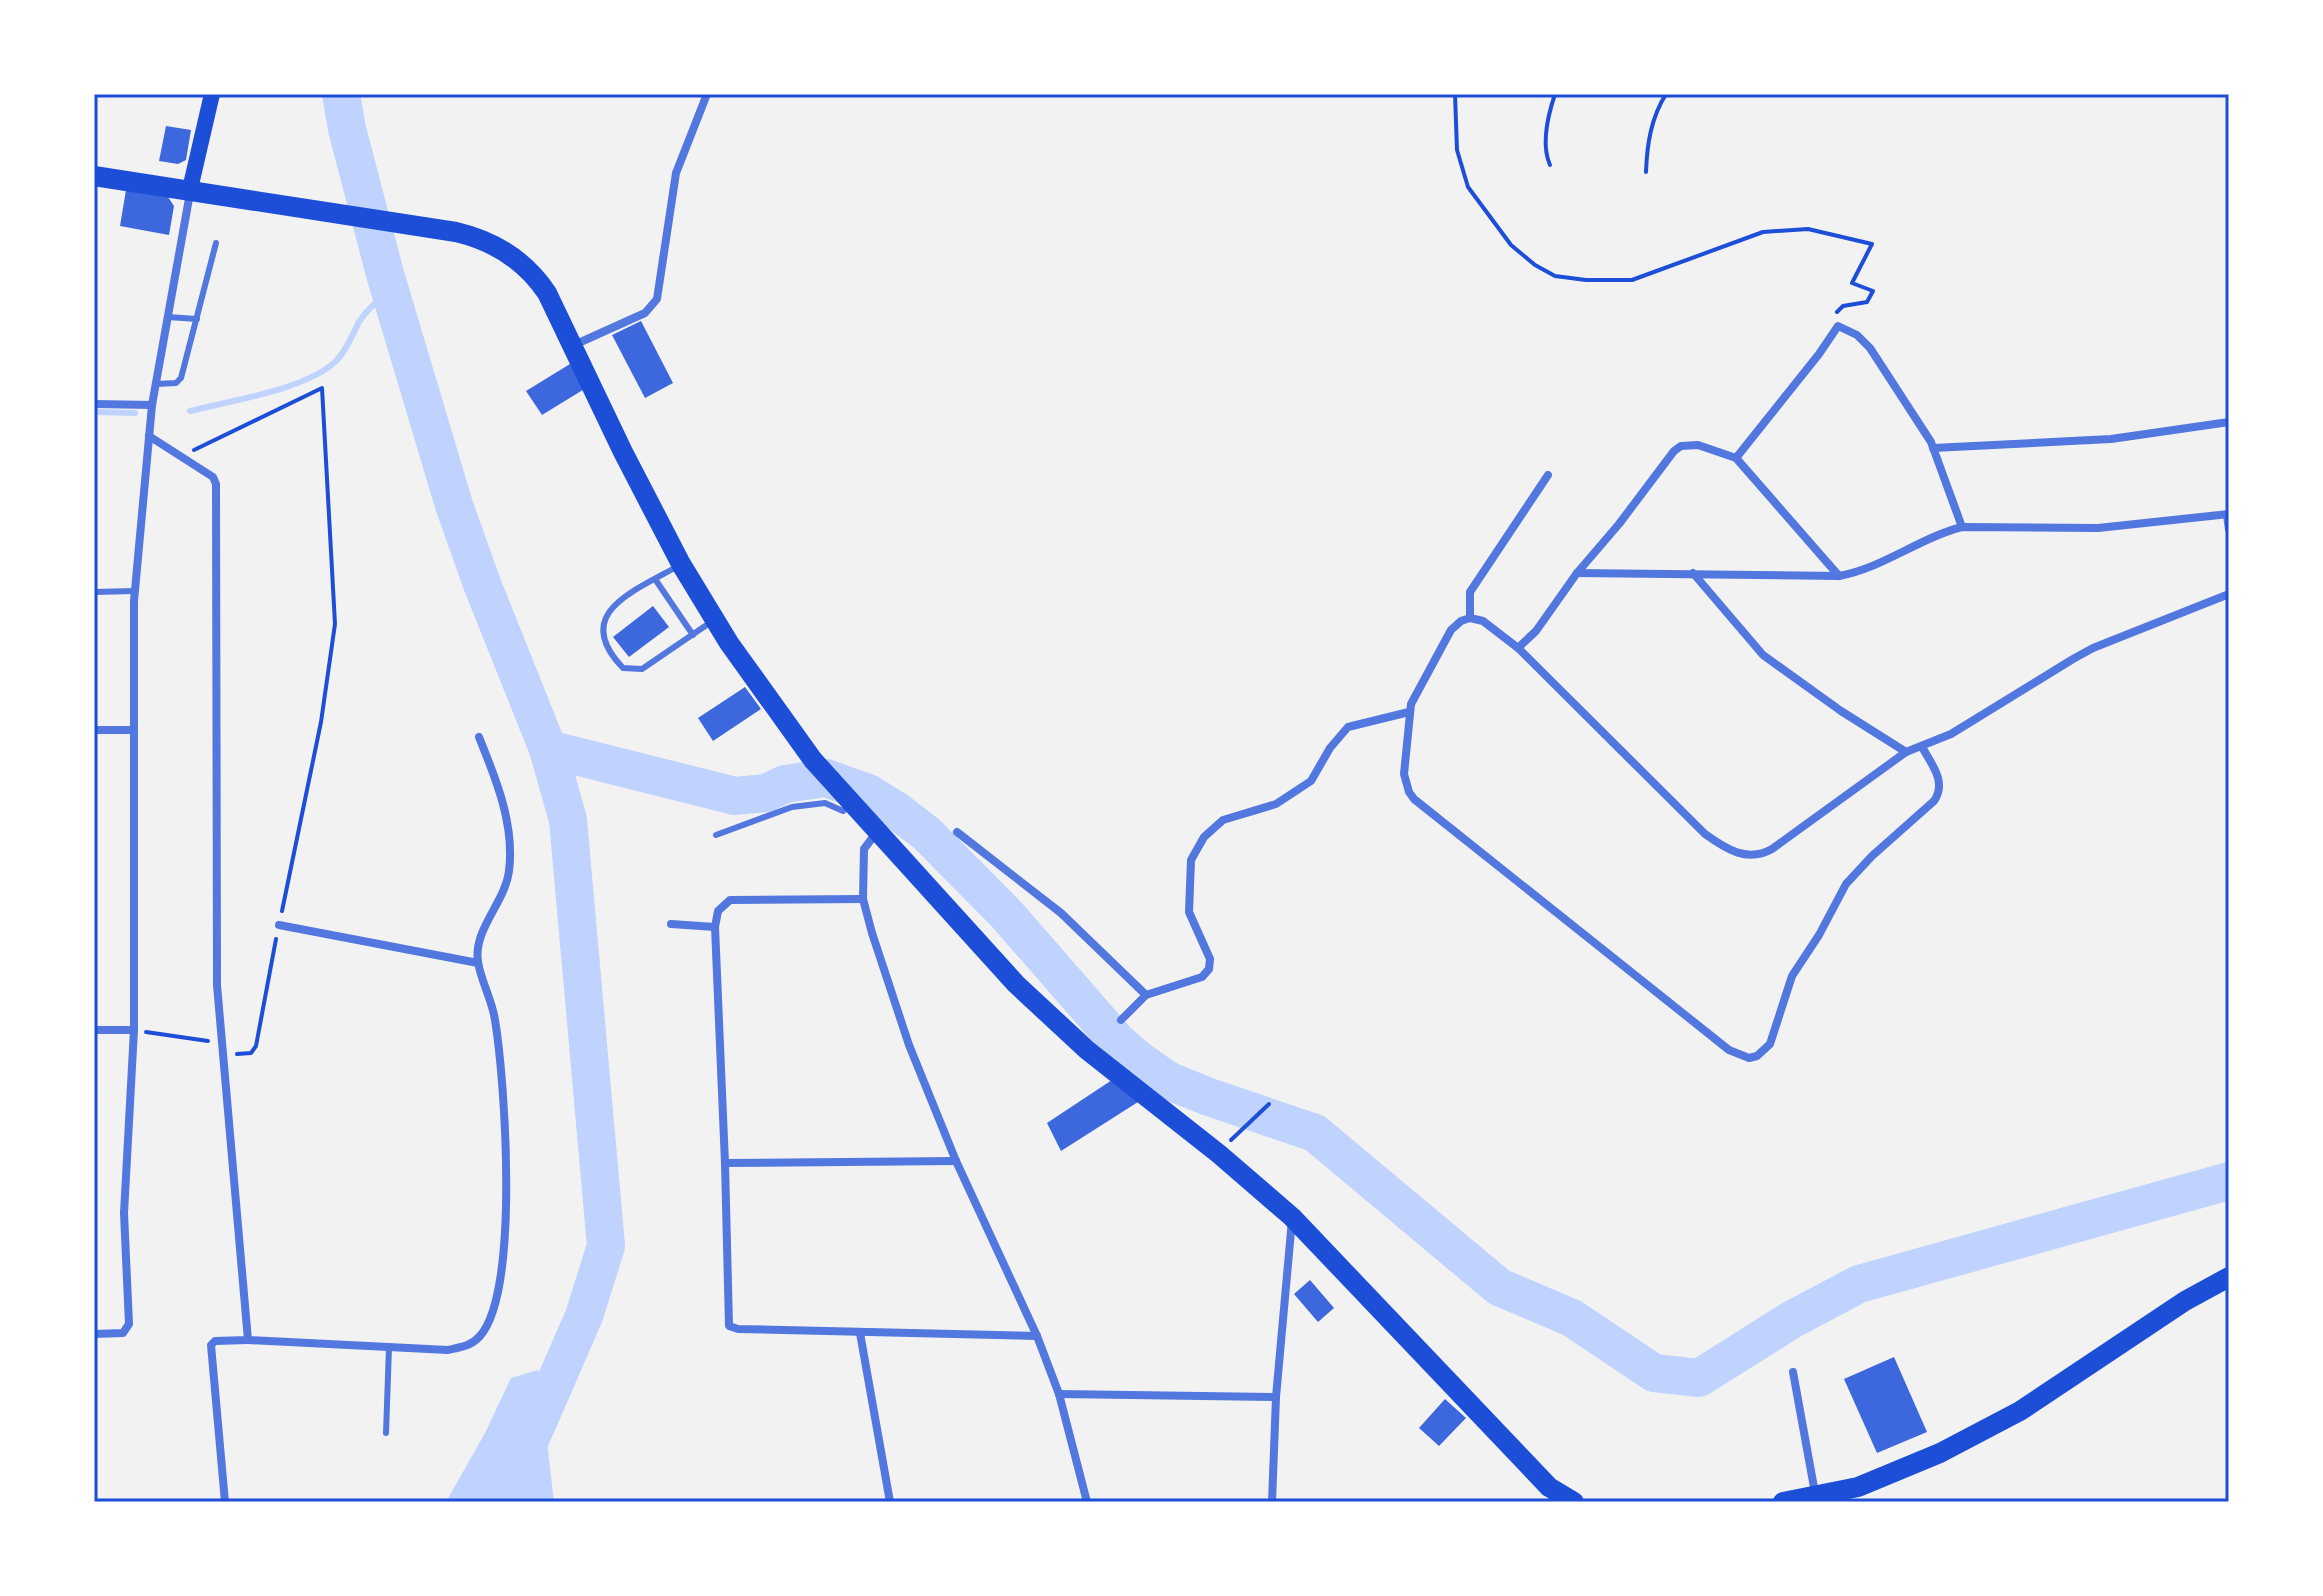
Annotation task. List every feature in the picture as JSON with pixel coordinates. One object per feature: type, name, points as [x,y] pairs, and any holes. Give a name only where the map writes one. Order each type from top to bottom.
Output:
[{"type":"main road","points":[[190,189],[212,94]]},
{"type":"main road","points":[[94,176],[456,232],[493,244],[534,274],[547,293],[681,564],[753,677],[813,760],[1026,994],[1087,1050],[1219,1154],[1292,1217],[1549,1487],[1574,1502]]},
{"type":"main road","points":[[1783,1502],[1816,1495],[1855,1495],[1940,1453],[2020,1411],[2185,1301],[2229,1277]]},
{"type":"street","points":[[573,346],[645,313],[657,299],[676,173],[707,94]]},
{"type":"street","points":[[94,1334],[123,1333],[129,1324],[124,1213],[134,1030],[135,591],[152,405],[190,189]]},
{"type":"street","points":[[1736,458],[1838,326],[1857,335],[1870,348],[1933,448],[1962,527]]},
{"type":"street","points":[[94,404],[152,405]]},
{"type":"street","points":[[1933,448],[2111,439],[2229,422]]},
{"type":"street","points":[[149,436],[213,477],[216,484],[217,985],[248,1340]]},
{"type":"street","points":[[1518,648],[1536,631],[1577,573],[1681,446],[1698,445],[1736,458],[1839,576]]},
{"type":"street","points":[[1470,618],[1470,592],[1548,475]]},
{"type":"street","points":[[1577,573],[1839,576],[1868,568],[1943,532],[1962,527],[2098,528],[2228,514],[2229,530]]},
{"type":"street","points":[[1693,573],[1763,655],[1841,711],[1906,752]]},
{"type":"street","points":[[1922,747],[1940,779],[1941,792],[1846,884],[1819,935],[1792,976],[1770,1044],[1757,1056],[1749,1058],[1729,1050],[1414,799],[1404,774],[1411,704],[1451,630],[1470,618],[1483,621],[1518,648],[1705,834],[1738,854],[1756,856],[1772,849],[1906,752],[1951,734],[2093,648],[2229,594]]},
{"type":"street","points":[[1121,1020],[1146,995],[1202,977],[1209,969],[1210,959],[1189,912],[1191,860],[1204,837],[1223,820],[1276,804],[1311,781],[1330,748],[1348,727],[1409,712]]},
{"type":"street","points":[[94,730],[133,730]]},
{"type":"street","points":[[225,1502],[211,1345],[215,1341],[448,1350],[470,1346],[482,1334],[495,1310],[504,1238],[507,1115],[495,1016],[478,963],[477,945],[509,873],[509,846],[502,795],[479,737]]},
{"type":"street","points":[[878,830],[864,849],[863,899],[909,1045],[956,1161],[1037,1336],[1059,1394],[1087,1502]]},
{"type":"street","points":[[957,832],[1061,913],[1146,995]]},
{"type":"street","points":[[863,899],[730,900],[718,911],[715,927],[729,1326],[738,1329],[860,1333],[1037,1336]]},
{"type":"street","points":[[671,924],[715,927]]},
{"type":"street","points":[[279,925],[478,963]]},
{"type":"street","points":[[94,1030],[134,1030]]},
{"type":"street","points":[[725,1163],[956,1161]]},
{"type":"street","points":[[1272,1502],[1276,1397],[1292,1217]]},
{"type":"street","points":[[860,1333],[890,1502]]},
{"type":"street","points":[[1793,1372],[1816,1495]]},
{"type":"street","points":[[1059,1394],[1276,1397]]},
{"type":"lane","points":[[156,384],[176,383],[181,378],[216,243]]},
{"type":"lane","points":[[168,317],[197,319]]},
{"type":"lane","points":[[681,564],[612,608],[603,620],[601,638],[609,654],[623,668],[642,669],[715,620]]},
{"type":"lane","points":[[655,579],[693,635]]},
{"type":"lane","points":[[94,592],[135,591]]},
{"type":"lane","points":[[716,835],[792,807],[825,803],[843,811],[852,801]]},
{"type":"lane","points":[[386,1433],[389,1347]]},
{"type":"path","points":[[1455,94],[1457,150],[1468,187],[1511,245],[1535,265],[1555,276],[1632,280],[1763,232],[1808,229],[1872,244],[1852,283],[1873,291],[1867,302],[1837,310],[1835,319],[1838,326]]},
{"type":"path","points":[[1550,165],[1546,157],[1547,124],[1555,94]]},
{"type":"path","points":[[1646,172],[1648,140],[1666,94]]},
{"type":"path","points":[[134,1030],[251,1053],[256,1046],[321,722],[335,624],[322,388],[181,456]]},
{"type":"path","points":[[1247,1123],[1267,1106]]},
{"type":"water","points":[[538,1370],[548,1398],[546,1433],[554,1502],[446,1502],[485,1433],[511,1378]]},
{"type":"building","points":[[166,126],[191,130],[186,160],[178,164],[159,161]]},
{"type":"building","points":[[126,190],[168,197],[174,206],[169,235],[120,226]]},
{"type":"building","points":[[641,321],[673,383],[645,398],[612,335]]},
{"type":"building","points":[[570,364],[586,388],[542,415],[526,391]]},
{"type":"building","points":[[653,606],[669,627],[629,657],[613,637]]},
{"type":"building","points":[[745,687],[761,709],[713,741],[698,718]]},
{"type":"building","points":[[1112,1080],[1138,1102],[1061,1151],[1047,1123]]},
{"type":"building","points":[[1310,1280],[1334,1308],[1318,1322],[1294,1294]]},
{"type":"building","points":[[1894,1357],[1927,1432],[1877,1453],[1844,1379]]},
{"type":"building","points":[[1445,1399],[1466,1418],[1439,1446],[1419,1428]]},
{"type":"waterway","points":[[341,94],[347,129],[385,274],[454,505],[548,749],[568,820],[606,1246],[584,1316],[503,1502]]},
{"type":"waterway","points":[[190,411],[268,393],[324,370],[341,355],[366,313],[390,291]]},
{"type":"waterway","points":[[94,412],[135,413]]},
{"type":"waterway","points":[[548,749],[735,796],[766,793],[785,784],[826,778],[868,793],[927,834],[1008,916],[1117,1041],[1140,1061],[1169,1081],[1315,1133],[1499,1287],[1572,1318],[1654,1373],[1699,1378],[1791,1320],[1859,1284],[2229,1181]]}]
